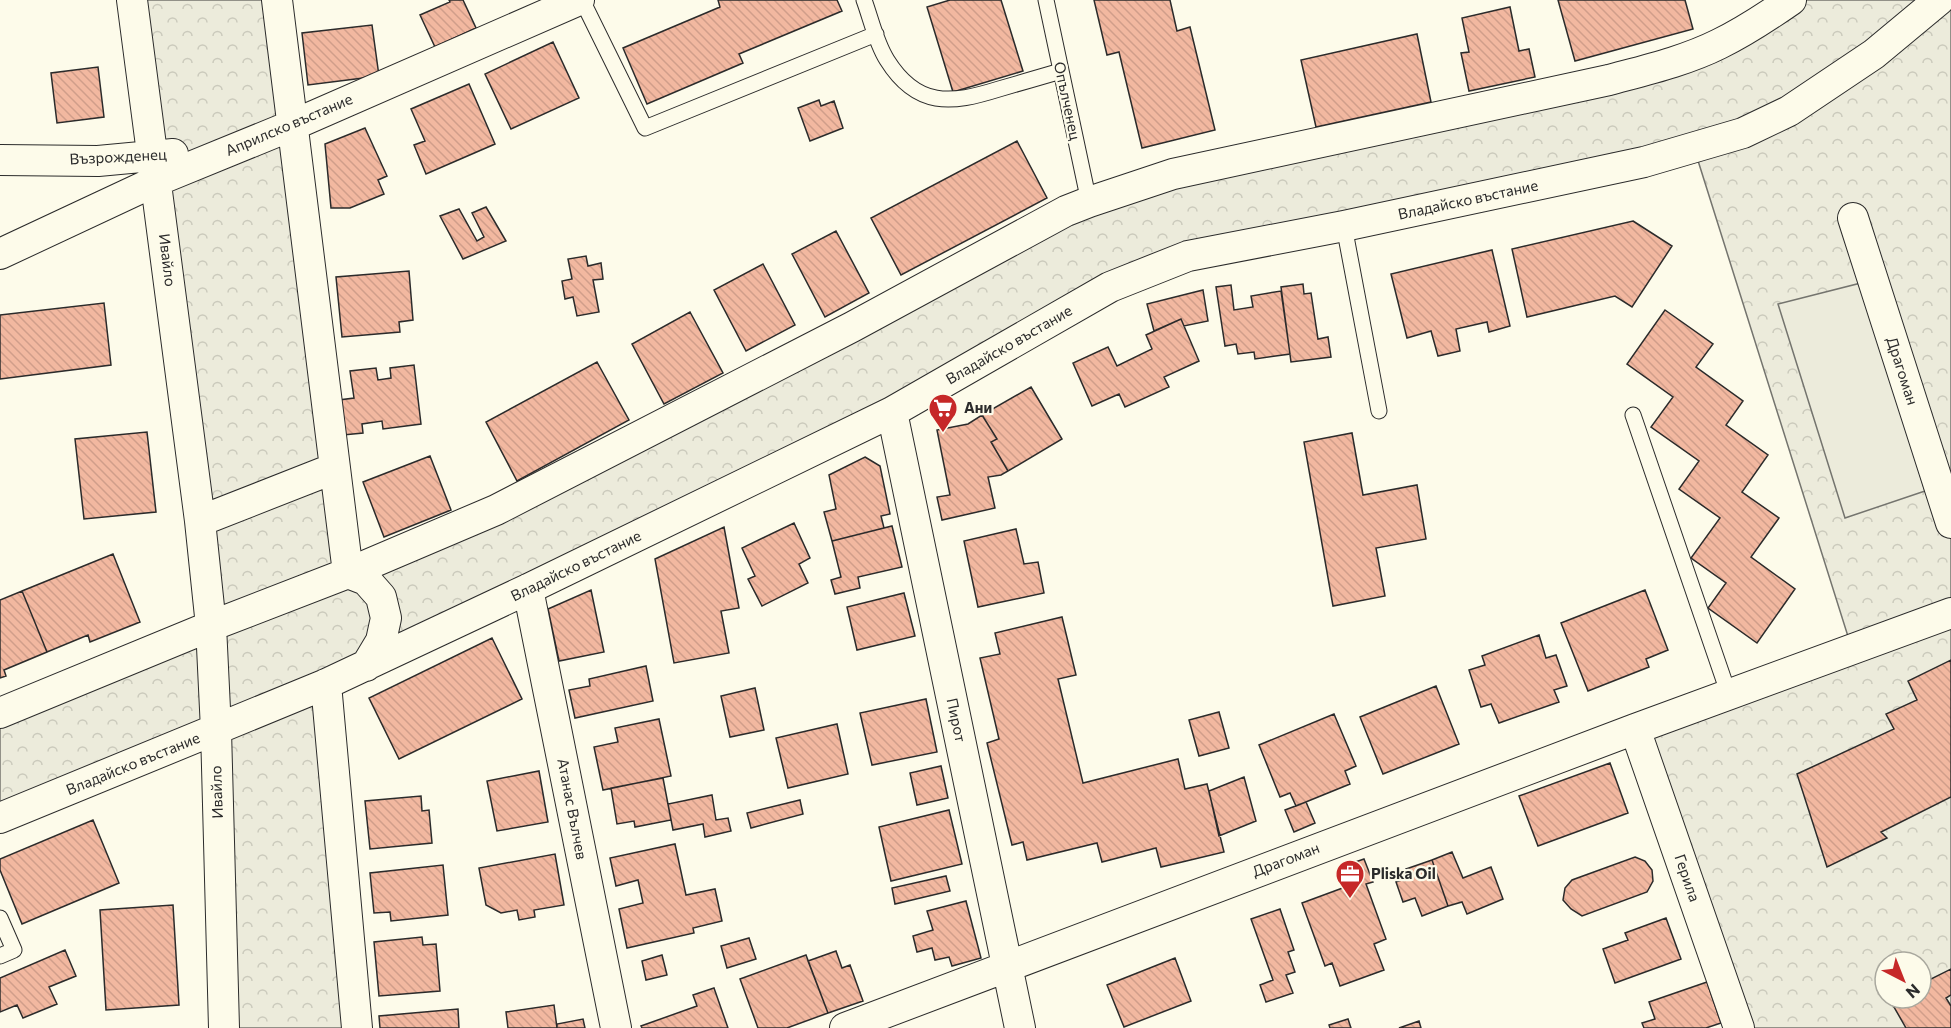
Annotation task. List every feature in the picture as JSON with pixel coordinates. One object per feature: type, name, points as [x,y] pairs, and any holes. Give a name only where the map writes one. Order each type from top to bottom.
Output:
[{"type":"street","name":"Ивайло","points":[[132,0],[200,520],[210,627],[216,730],[224,1028]]},
{"type":"street","points":[[277,0],[348,573]]},
{"type":"street","name":"Априлско въстание","points":[[0,254],[155,168],[235,148],[580,0]]},
{"type":"street","points":[[0,713],[348,573],[496,510],[852,327],[1056,217],[1089,202],[1173,174],[1597,82],[1659,66],[1718,45],[1791,0]]},
{"type":"street","name":"Владайско въстание","points":[[0,818],[326,684],[528,589],[892,412],[1110,287],[1188,256],[1344,226],[1644,162],[1743,133],[1789,111],[1874,54],[1939,0]]},
{"type":"street","name":"Възрожденец","points":[[0,160],[98,160],[155,168]]},
{"type":"street","name":"Драгоман","points":[[1853,218],[1951,523]]},
{"type":"street","name":"Пирот","points":[[892,412],[1020,1028]]},
{"type":"street","points":[[200,520],[335,468]]},
{"type":"street","points":[[348,573],[366,580],[381,597],[386,618],[381,641],[366,666]]},
{"type":"street","name":"Атанас Вълчев","points":[[528,589],[616,1028]]},
{"type":"street","name":"Драгоман","points":[[845,1028],[1635,729],[1951,613]]},
{"type":"street","points":[[326,684],[357,1028]]},
{"type":"street","name":"Герила","points":[[1635,729],[1738,1028]]},
{"type":"lane","points":[[580,0],[645,128],[876,34]]},
{"type":"lane","points":[[864,0],[885,58],[899,77],[917,92],[942,100],[966,99],[1061,71]]},
{"type":"lane","name":"Опълченец","points":[[1046,0],[1089,202]]},
{"type":"lane","points":[[1344,226],[1379,411]]},
{"type":"lane","points":[[1633,415],[1729,695]]},
{"type":"lane","points":[[0,918],[14,950],[0,956]]},
{"type":"green space","points":[[132,0],[277,0],[347,572],[1066,211],[1609,80],[1791,0],[1947,0],[1951,6],[1951,1028],[1739,1028],[1635,729],[1852,649],[1694,148],[1188,256],[326,684],[357,1028],[224,1028],[216,731],[0,818],[0,713],[210,626]]},
{"type":"green space","points":[[1861,283],[1925,491],[1845,518],[1778,304]]},
{"type":"building","points":[[449,0],[463,0],[476,28],[435,47],[420,15],[450,2]]},
{"type":"building","points":[[718,0],[837,0],[842,11],[739,54],[743,63],[647,104],[623,48],[720,7]]},
{"type":"building","points":[[950,0],[1001,0],[1023,71],[953,92],[927,7]]},
{"type":"building","points":[[1094,0],[1170,0],[1177,31],[1190,27],[1215,130],[1142,148],[1119,52],[1107,55]]},
{"type":"building","points":[[1558,0],[1685,0],[1693,29],[1575,61]]},
{"type":"building","points":[[1510,7],[1519,51],[1529,49],[1535,77],[1469,91],[1461,53],[1469,52],[1462,18]]},
{"type":"building","points":[[372,25],[379,76],[308,85],[302,33]]},
{"type":"building","points":[[1417,34],[1431,102],[1316,127],[1301,60]]},
{"type":"building","points":[[553,42],[579,98],[511,129],[485,74]]},
{"type":"building","points":[[98,67],[104,117],[57,123],[51,73]]},
{"type":"building","points":[[469,84],[495,144],[426,174],[414,145],[425,141],[411,109]]},
{"type":"building","points":[[819,100],[821,106],[834,101],[843,128],[810,141],[798,108]]},
{"type":"building","points":[[365,128],[387,176],[378,180],[384,194],[350,208],[331,208],[325,144]]},
{"type":"building","points":[[1017,141],[1047,198],[901,275],[871,218]]},
{"type":"building","points":[[486,207],[506,241],[463,259],[440,216],[459,209],[477,241],[484,237],[472,213]]},
{"type":"building","points":[[1633,221],[1672,246],[1632,307],[1615,296],[1527,317],[1512,249]]},
{"type":"building","points":[[836,231],[869,293],[825,317],[792,254]]},
{"type":"building","points":[[1492,250],[1510,326],[1489,332],[1487,322],[1456,329],[1460,351],[1438,356],[1431,331],[1407,338],[1391,274]]},
{"type":"building","points":[[586,256],[588,266],[601,263],[603,279],[593,280],[599,312],[577,316],[573,297],[565,299],[562,281],[572,279],[568,259]]},
{"type":"building","points":[[763,264],[795,325],[746,351],[714,290]]},
{"type":"building","points":[[409,271],[413,320],[399,322],[400,332],[342,337],[336,277]]},
{"type":"building","points":[[1303,284],[1304,294],[1311,293],[1318,339],[1328,337],[1331,357],[1291,362],[1281,287]]},
{"type":"building","points":[[1231,285],[1234,310],[1253,307],[1251,296],[1281,291],[1290,354],[1255,359],[1254,352],[1238,354],[1236,344],[1225,346],[1216,287]]},
{"type":"building","points":[[1203,290],[1208,321],[1184,326],[1181,319],[1154,331],[1147,304]]},
{"type":"building","points":[[104,303],[111,365],[0,379],[0,315]]},
{"type":"building","points":[[1665,310],[1713,344],[1696,367],[1743,401],[1726,425],[1768,455],[1742,492],[1779,518],[1751,557],[1795,589],[1757,643],[1708,608],[1726,583],[1691,558],[1720,518],[1679,489],[1699,461],[1651,427],[1673,397],[1627,364]]},
{"type":"building","points":[[690,312],[723,373],[664,404],[632,344]]},
{"type":"building","points":[[1181,319],[1199,361],[1164,377],[1169,387],[1125,407],[1119,394],[1092,406],[1073,363],[1108,347],[1117,366],[1152,349],[1146,335]]},
{"type":"building","points":[[597,362],[629,420],[517,481],[486,422]]},
{"type":"building","points":[[414,365],[421,424],[383,429],[382,421],[362,424],[363,433],[343,435],[339,400],[354,398],[350,371],[376,368],[378,380],[391,378],[390,368]]},
{"type":"building","points":[[1031,387],[1062,439],[1008,471],[991,442],[997,439],[982,415]]},
{"type":"building","points":[[982,415],[997,439],[991,442],[1008,471],[1001,475],[988,477],[995,508],[942,520],[937,497],[950,495],[937,430],[968,424]]},
{"type":"building","points":[[147,432],[156,512],[84,519],[75,439]]},
{"type":"building","points":[[1352,433],[1363,495],[1417,485],[1426,539],[1376,548],[1385,596],[1333,606],[1304,442]]},
{"type":"building","points":[[430,456],[451,510],[384,537],[363,482]]},
{"type":"building","points":[[865,457],[880,466],[890,514],[881,516],[884,528],[832,541],[824,512],[836,509],[829,475]]},
{"type":"building","points":[[794,523],[810,558],[799,564],[808,583],[762,606],[748,579],[755,576],[742,548]]},
{"type":"building","points":[[892,526],[902,567],[858,577],[860,588],[835,594],[831,580],[841,577],[832,541]]},
{"type":"building","points":[[724,527],[739,608],[721,611],[729,653],[674,663],[655,559]]},
{"type":"building","points":[[1016,529],[1024,564],[1038,562],[1044,593],[978,607],[964,541]]},
{"type":"building","points":[[113,554],[140,622],[90,642],[88,635],[47,652],[22,591]]},
{"type":"building","points":[[591,590],[604,652],[559,661],[548,609]]},
{"type":"building","points":[[1645,590],[1668,650],[1646,659],[1649,667],[1588,691],[1561,623]]},
{"type":"building","points":[[22,591],[47,652],[4,670],[6,676],[0,678],[0,600]]},
{"type":"building","points":[[904,593],[915,636],[857,650],[847,607]]},
{"type":"building","points":[[1062,617],[1076,675],[1058,679],[1083,783],[1178,759],[1185,789],[1207,784],[1224,852],[1161,867],[1156,848],[1102,862],[1097,843],[1027,860],[1023,842],[1012,845],[987,743],[999,739],[980,658],[1000,654],[995,633]]},
{"type":"building","points":[[1539,635],[1546,658],[1556,655],[1567,686],[1554,690],[1559,702],[1499,723],[1491,704],[1481,707],[1469,670],[1485,665],[1482,656]]},
{"type":"building","points":[[492,638],[522,699],[399,759],[369,698]]},
{"type":"building","points":[[1951,660],[1951,797],[1881,832],[1887,838],[1827,867],[1797,774],[1894,729],[1886,714],[1917,700],[1908,681]]},
{"type":"building","points":[[646,666],[653,701],[575,718],[569,690],[590,686],[589,679]]},
{"type":"building","points":[[1436,686],[1459,744],[1383,774],[1360,717]]},
{"type":"building","points":[[755,688],[764,730],[730,737],[721,696]]},
{"type":"building","points":[[926,699],[937,752],[872,765],[860,713]]},
{"type":"building","points":[[1219,712],[1229,748],[1199,756],[1189,720]]},
{"type":"building","points":[[1334,714],[1356,766],[1345,771],[1350,784],[1296,806],[1290,793],[1280,797],[1259,745]]},
{"type":"building","points":[[659,719],[671,776],[603,790],[594,747],[618,742],[615,728]]},
{"type":"building","points":[[837,724],[848,774],[788,788],[776,738]]},
{"type":"building","points":[[1610,763],[1628,813],[1538,846],[1519,796]]},
{"type":"building","points":[[941,766],[948,798],[917,805],[910,773]]},
{"type":"building","points":[[539,771],[548,822],[497,831],[487,781]]},
{"type":"building","points":[[1244,777],[1256,821],[1219,836],[1209,791]]},
{"type":"building","points":[[663,778],[671,820],[635,827],[634,821],[617,824],[611,788]]},
{"type":"building","points":[[712,795],[716,820],[728,818],[731,831],[705,837],[703,824],[673,830],[668,804]]},
{"type":"building","points":[[421,796],[422,811],[429,810],[432,843],[370,849],[365,801]]},
{"type":"building","points":[[800,800],[803,814],[751,828],[747,813]]},
{"type":"building","points":[[1306,802],[1315,823],[1294,832],[1285,810]]},
{"type":"building","points":[[949,810],[962,864],[891,881],[879,827]]},
{"type":"building","points":[[93,820],[119,883],[22,924],[0,870],[0,859]]},
{"type":"building","points":[[675,844],[686,895],[715,889],[722,921],[693,928],[694,933],[627,948],[619,909],[643,903],[638,880],[616,886],[610,858]]},
{"type":"building","points":[[1452,852],[1463,878],[1491,867],[1503,899],[1467,914],[1462,902],[1448,906],[1432,860]]},
{"type":"building","points":[[555,854],[564,905],[534,910],[535,917],[519,920],[517,910],[501,913],[486,905],[479,868]]},
{"type":"building","points":[[1635,857],[1645,861],[1652,870],[1653,881],[1647,892],[1582,916],[1563,900],[1565,888],[1572,880]]},
{"type":"building","points":[[1364,859],[1373,882],[1366,884],[1386,939],[1374,944],[1384,970],[1340,986],[1332,963],[1325,966],[1302,903],[1348,886],[1341,867]]},
{"type":"building","points":[[1432,860],[1448,906],[1422,916],[1415,898],[1403,902],[1396,882],[1409,877],[1406,869]]},
{"type":"building","points":[[443,865],[448,915],[391,921],[390,912],[374,913],[370,873]]},
{"type":"building","points":[[946,876],[950,891],[895,904],[892,888]]},
{"type":"building","points":[[966,901],[981,958],[952,966],[949,957],[935,960],[932,948],[917,952],[913,936],[933,930],[927,911]]},
{"type":"building","points":[[173,905],[179,1005],[106,1010],[100,910]]},
{"type":"building","points":[[1280,909],[1294,950],[1288,952],[1295,972],[1286,975],[1293,993],[1266,1002],[1260,985],[1273,980],[1251,919]]},
{"type":"building","points":[[1666,918],[1681,959],[1615,983],[1603,949],[1628,940],[1625,933]]},
{"type":"building","points":[[422,937],[423,945],[436,944],[440,991],[379,996],[374,942]]},
{"type":"building","points":[[749,938],[756,959],[727,968],[721,946]]},
{"type":"building","points":[[65,950],[76,976],[49,987],[57,1004],[23,1018],[17,1005],[0,1012],[0,978]]},
{"type":"building","points":[[836,951],[842,968],[850,965],[863,1001],[828,1013],[808,961]]},
{"type":"building","points":[[662,955],[667,975],[646,980],[642,961]]},
{"type":"building","points":[[806,955],[828,1013],[787,1028],[758,1028],[740,979]]},
{"type":"building","points":[[1175,958],[1191,1001],[1124,1027],[1107,985]]},
{"type":"building","points":[[1951,969],[1951,995],[1946,998],[1951,1006],[1951,1028],[1906,1028],[1896,1010],[1933,1010],[1933,978]]},
{"type":"building","points":[[1707,982],[1721,1023],[1706,1028],[1644,1028],[1642,1023],[1655,1019],[1649,1002]]},
{"type":"building","points":[[714,988],[728,1028],[642,1028],[641,1026],[697,1006],[693,995]]},
{"type":"building","points":[[554,1005],[557,1028],[508,1028],[506,1012]]},
{"type":"building","points":[[458,1009],[459,1028],[380,1028],[379,1016]]},
{"type":"building","points":[[583,1019],[585,1028],[557,1028],[557,1024]]},
{"type":"building","points":[[1348,1019],[1351,1028],[1330,1028],[1329,1025]]},
{"type":"building","points":[[1419,1021],[1421,1028],[1399,1028]]},
{"type":"place","name":"Ани","points":[[943,434]]},
{"type":"place","name":"Pliska Oil","points":[[1350,900]]}]
